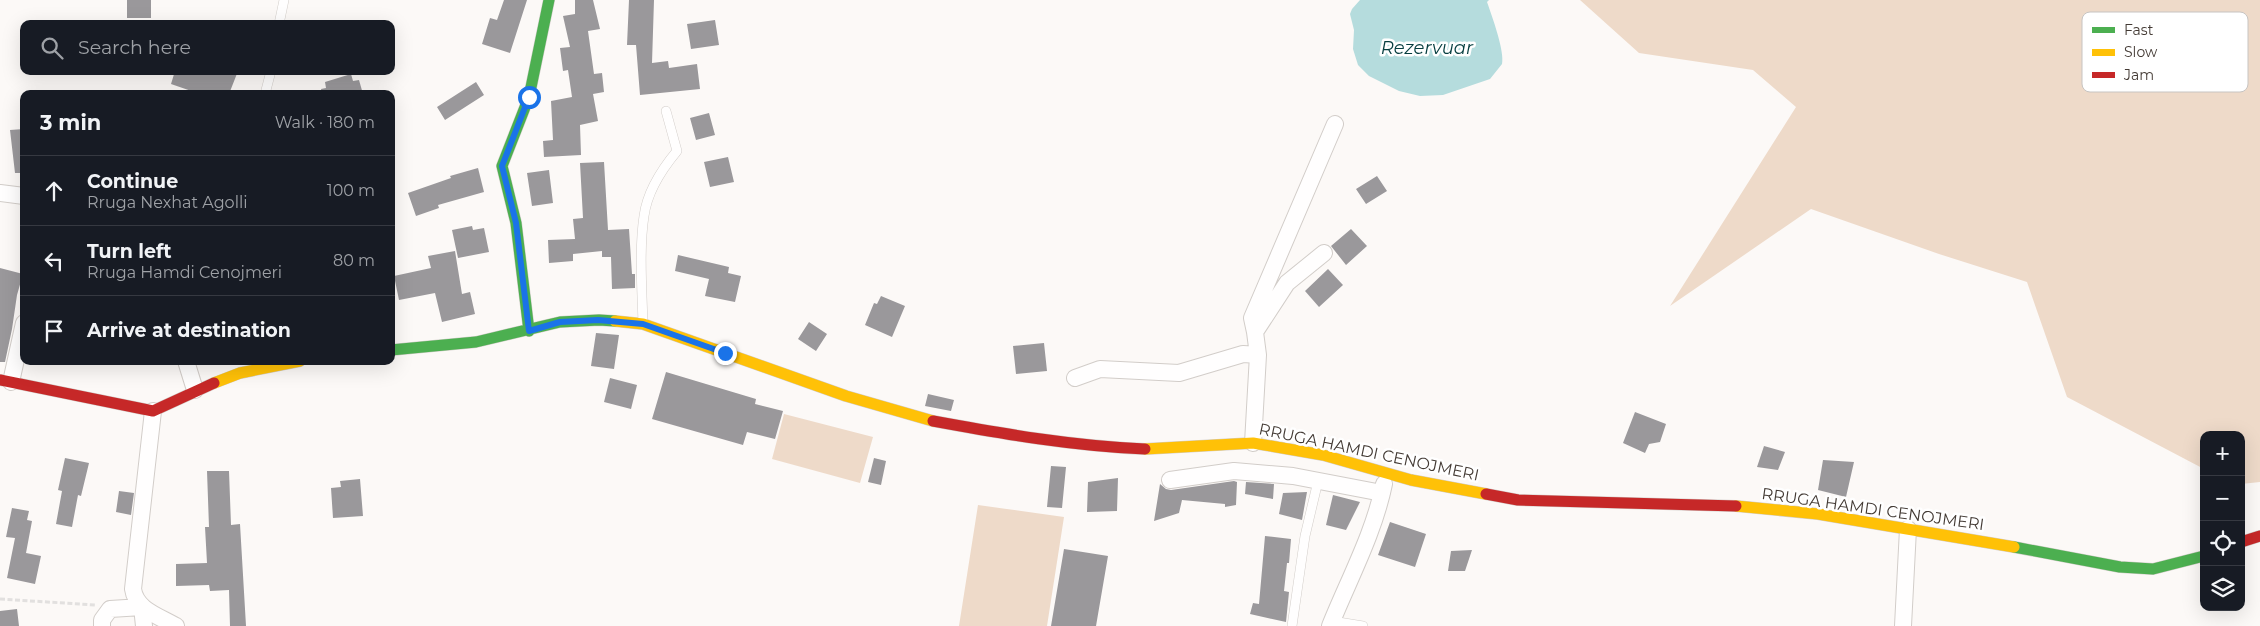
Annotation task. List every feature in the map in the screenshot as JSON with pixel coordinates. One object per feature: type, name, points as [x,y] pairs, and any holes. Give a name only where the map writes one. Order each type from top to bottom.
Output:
[{"type":"street","points":[[529,331],[516,223],[502,166],[529,97],[549,0]]},
{"type":"street","points":[[1253,443],[1258,355],[1252,318],[1335,124]]},
{"type":"street","points":[[0,193],[20,196]]},
{"type":"street","points":[[1254,332],[1287,283],[1324,253]]},
{"type":"street","name":"RRUGA HAMDI CENOJMERI","points":[[395,350],[476,342],[529,331],[560,322],[598,320],[643,324],[917,418],[1044,441],[1097,447],[1148,449],[1253,443],[1323,456],[1411,480],[1518,500],[1726,505],[1818,514],[2072,557],[2120,567],[2153,568],[2200,557]]},
{"type":"street","points":[[20,336],[6,381],[153,411],[171,404],[195,390],[240,373],[280,365]]},
{"type":"street","points":[[1075,378],[1100,369],[1180,373],[1243,354],[1258,355]]},
{"type":"street","points":[[187,365],[195,390]]},
{"type":"street","points":[[144,626],[142,608],[134,596],[134,589],[153,411]]},
{"type":"street","points":[[1170,480],[1234,471],[1318,481],[1382,493]]},
{"type":"street","points":[[1331,623],[1373,526],[1381,503],[1387,473]]},
{"type":"street","points":[[1904,626],[1908,529]]},
{"type":"street","points":[[2245,541],[2260,536]]},
{"type":"street","points":[[102,626],[102,620],[110,609],[142,608],[176,626]]},
{"type":"lane","points":[[280,20],[284,0]]},
{"type":"lane","points":[[266,90],[270,75]]},
{"type":"lane","points":[[643,324],[644,215],[658,178],[666,164],[677,151],[666,111]]},
{"type":"lane","points":[[1292,626],[1305,536],[1318,481]]},
{"type":"lane","points":[[1331,623],[1363,626]]},
{"type":"path","points":[[0,599],[97,605],[110,609]]},
{"type":"shaded area","points":[[1580,0],[2260,0],[2260,482],[2245,484],[2245,431],[2200,431],[2200,467],[2067,397],[2027,282],[1939,254],[1811,209],[1670,306],[1796,107],[1753,70],[1639,53]]},
{"type":"shaded area","points":[[784,414],[873,437],[860,483],[772,459]]},
{"type":"shaded area","points":[[978,505],[1064,517],[1047,626],[959,626]]},
{"type":"water","name":"Rezervuar","points":[[1360,0],[1489,0],[1487,2],[1500,43],[1502,64],[1490,79],[1443,95],[1420,96],[1399,91],[1369,76],[1358,65],[1353,49],[1354,30],[1350,14]]},
{"type":"building","points":[[127,0],[151,0],[151,18],[127,18]]},
{"type":"building","points":[[504,0],[527,0],[510,53],[482,44],[490,18],[497,20]]},
{"type":"building","points":[[575,0],[593,0],[600,29],[588,31],[594,74],[602,73],[604,92],[593,94],[598,121],[580,125],[581,155],[544,157],[543,141],[553,140],[551,101],[572,97],[568,70],[563,71],[560,48],[570,47],[563,16],[575,14]]},
{"type":"building","points":[[629,0],[654,0],[652,63],[668,61],[669,68],[697,64],[700,89],[640,95],[636,45],[627,45]]},
{"type":"building","points":[[715,20],[719,45],[691,49],[687,24]]},
{"type":"building","points":[[174,75],[236,75],[231,90],[188,90],[171,84]]},
{"type":"building","points":[[351,75],[353,81],[359,80],[362,90],[321,90],[326,88],[325,82]]},
{"type":"building","points":[[476,82],[484,95],[445,120],[437,107]]},
{"type":"building","points":[[709,113],[715,135],[696,140],[690,118]]},
{"type":"building","points":[[20,129],[20,173],[15,173],[10,130]]},
{"type":"building","points":[[728,157],[734,182],[710,187],[704,162]]},
{"type":"building","points":[[604,162],[608,230],[629,229],[632,274],[635,274],[635,288],[612,289],[611,257],[602,257],[602,251],[573,254],[573,261],[549,263],[548,240],[575,239],[573,219],[583,218],[580,163]]},
{"type":"building","points":[[478,168],[484,192],[438,205],[439,208],[416,216],[408,193],[451,178],[450,176]]},
{"type":"building","points":[[549,170],[553,203],[532,206],[527,173]]},
{"type":"building","points":[[1377,176],[1387,191],[1366,204],[1356,189]]},
{"type":"building","points":[[472,226],[473,230],[484,228],[489,252],[458,258],[452,230]]},
{"type":"building","points":[[1351,229],[1367,246],[1346,265],[1331,246]]},
{"type":"building","points":[[455,251],[462,294],[470,292],[475,314],[442,322],[435,293],[399,300],[395,276],[431,268],[428,256]]},
{"type":"building","points":[[678,255],[729,267],[728,273],[741,276],[735,302],[705,296],[709,279],[675,271]]},
{"type":"building","points":[[0,268],[20,273],[20,284],[5,362],[0,362]]},
{"type":"building","points":[[1328,269],[1343,285],[1319,307],[1305,291]]},
{"type":"building","points":[[881,296],[905,306],[892,337],[865,325],[874,303],[877,304]]},
{"type":"building","points":[[809,322],[827,334],[816,351],[798,339]]},
{"type":"building","points":[[596,333],[619,335],[614,369],[591,366]]},
{"type":"building","points":[[1044,343],[1047,371],[1016,374],[1013,346]]},
{"type":"building","points":[[666,372],[756,399],[755,404],[783,411],[775,439],[747,432],[743,445],[652,419]]},
{"type":"building","points":[[610,378],[637,385],[631,409],[604,402]]},
{"type":"building","points":[[928,394],[954,400],[951,411],[925,406]]},
{"type":"building","points":[[1635,412],[1666,424],[1660,442],[1649,444],[1645,453],[1623,443]]},
{"type":"building","points":[[1764,446],[1785,452],[1778,470],[1757,467]]},
{"type":"building","points":[[65,458],[89,463],[81,496],[78,495],[72,527],[56,524],[62,491],[58,490]]},
{"type":"building","points":[[874,458],[886,461],[881,485],[868,482]]},
{"type":"building","points":[[1823,460],[1854,462],[1846,497],[1818,490]]},
{"type":"building","points":[[1051,466],[1066,467],[1062,508],[1047,507]]},
{"type":"building","points":[[207,471],[229,471],[231,525],[240,524],[246,626],[230,626],[229,590],[210,591],[209,585],[176,586],[176,564],[207,563],[205,527],[209,527]]},
{"type":"building","points":[[1118,478],[1117,511],[1087,512],[1088,482]]},
{"type":"building","points":[[360,479],[363,516],[333,518],[331,488],[341,487],[340,481]]},
{"type":"building","points":[[1237,482],[1236,505],[1225,507],[1225,504],[1182,500],[1179,513],[1154,521],[1160,484],[1166,489],[1171,490]]},
{"type":"building","points":[[1246,482],[1274,484],[1273,499],[1245,494]]},
{"type":"building","points":[[119,491],[134,493],[131,515],[116,512]]},
{"type":"building","points":[[1307,492],[1302,520],[1279,514],[1283,493]]},
{"type":"building","points":[[1333,495],[1360,502],[1346,530],[1326,525]]},
{"type":"building","points":[[12,508],[29,511],[27,520],[32,521],[26,553],[41,556],[35,584],[7,578],[15,538],[6,537]]},
{"type":"building","points":[[1390,522],[1426,534],[1415,567],[1378,555]]},
{"type":"building","points":[[1265,536],[1291,539],[1284,591],[1289,592],[1286,622],[1250,614],[1253,603],[1259,604]]},
{"type":"building","points":[[1064,549],[1108,556],[1096,626],[1051,626]]},
{"type":"building","points":[[1472,550],[1465,571],[1448,571],[1451,551]]},
{"type":"building","points":[[17,609],[19,626],[0,626],[0,611]]},
{"type":"traffic: fast","points":[[529,331],[516,223],[502,166],[529,97],[549,0]]},
{"type":"traffic: fast","points":[[395,350],[476,342],[560,322],[615,321]]},
{"type":"traffic: fast","points":[[2014,547],[2120,567],[2153,569],[2200,557]]},
{"type":"traffic: slow","points":[[615,321],[643,324],[846,396],[933,421]]},
{"type":"traffic: slow","points":[[214,383],[240,373],[280,365]]},
{"type":"traffic: slow","points":[[1145,449],[1253,443],[1323,455],[1411,480],[1486,494]]},
{"type":"traffic: slow","points":[[1736,506],[1818,514],[2014,547]]},
{"type":"traffic: jam","points":[[0,380],[153,411],[214,383]]},
{"type":"traffic: jam","points":[[933,421],[1012,435],[1145,449]]},
{"type":"traffic: jam","points":[[1486,494],[1518,500],[1736,506]]},
{"type":"traffic: jam","points":[[2245,541],[2260,536]]},
{"type":"route","points":[[529,97],[502,166],[516,223],[529,331],[560,322],[598,320],[643,324],[725,353]]}]
